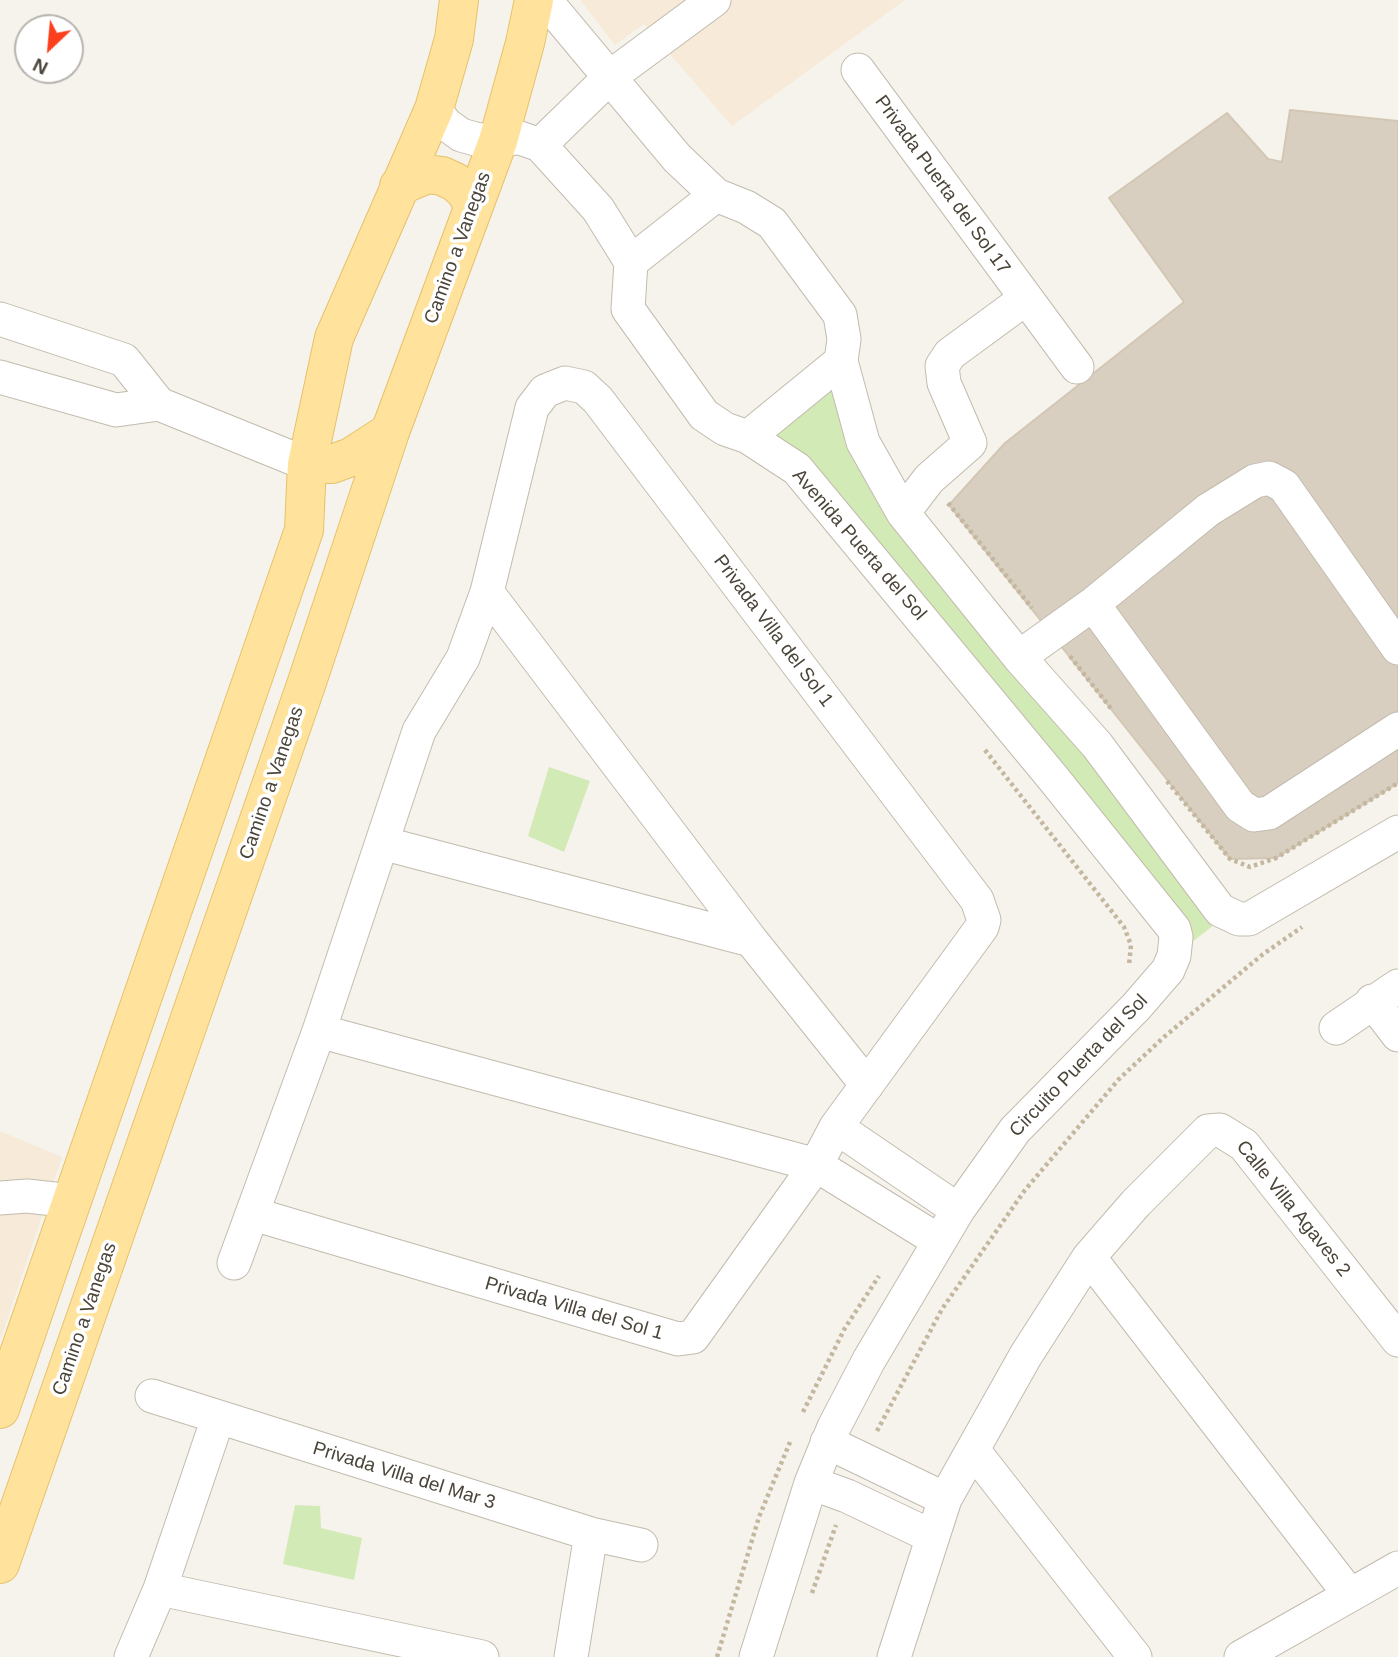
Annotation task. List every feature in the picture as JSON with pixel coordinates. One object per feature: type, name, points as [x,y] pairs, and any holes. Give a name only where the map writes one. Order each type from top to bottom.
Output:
[{"type":"main road","points":[[0,1409],[8,1355],[72,1201],[304,530],[307,464],[334,338],[434,109],[454,39],[459,0]]},
{"type":"main road","name":"Camino a Vanegas","points":[[0,1564],[302,695],[390,432],[498,141],[534,0]]},
{"type":"main road","points":[[399,186],[419,176],[442,176],[455,182],[466,192],[473,206]]},
{"type":"main road","points":[[307,464],[332,464],[351,457],[390,432]]},
{"type":"street","points":[[545,0],[611,76],[677,159],[716,195],[772,223],[840,315],[844,339],[841,361],[863,442],[902,513],[1019,657],[1097,745],[1213,902],[1227,915],[1249,919],[1398,832]]},
{"type":"street","points":[[540,145],[611,76],[714,0]]},
{"type":"street","name":"Privada Puerta del Sol 17","points":[[858,71],[1077,367]]},
{"type":"street","points":[[434,109],[446,124],[461,135],[479,141],[520,138],[540,145],[598,209],[631,261],[716,195]]},
{"type":"street","name":"Avenida Puerta del Sol","points":[[631,261],[628,309],[704,415],[725,429],[748,437],[797,469],[1053,778],[1174,929],[1174,956]]},
{"type":"street","points":[[902,513],[929,479],[970,443],[944,383],[942,366],[950,354],[1025,299]]},
{"type":"street","points":[[0,320],[124,360],[159,404],[307,464]]},
{"type":"street","points":[[748,437],[841,361]]},
{"type":"street","points":[[0,377],[116,410],[159,404]]},
{"type":"street","name":"Privada Villa del Sol 1","points":[[234,1264],[320,1031],[419,731],[463,658],[487,592],[532,408],[545,391],[565,383],[584,387],[614,422],[982,909],[984,919],[978,934],[836,1127],[816,1165],[700,1330],[685,1340],[253,1214]]},
{"type":"street","points":[[1019,657],[1093,604],[1208,510],[1255,481],[1269,478],[1284,486],[1398,648]]},
{"type":"street","points":[[487,592],[751,940],[867,1085]]},
{"type":"street","points":[[1093,604],[1241,806],[1254,815],[1269,813],[1398,729]]},
{"type":"street","points":[[1053,778],[1097,745]]},
{"type":"street","points":[[382,843],[751,940]]},
{"type":"street","name":"Circuito Puerta del Sol","points":[[756,1657],[811,1483],[827,1442],[869,1360],[925,1233],[945,1201],[1136,1007],[1168,970],[1174,956]]},
{"type":"street","points":[[1336,1028],[1385,993],[1398,1035]]},
{"type":"street","points":[[320,1031],[816,1165],[925,1233]]},
{"type":"street","points":[[836,1127],[945,1201]]},
{"type":"street","name":"Calle Villa Agaves 2","points":[[894,1657],[931,1536],[946,1499],[1026,1355],[1089,1257],[1208,1131],[1220,1130],[1244,1145],[1398,1340]]},
{"type":"street","points":[[0,1198],[27,1196],[72,1201]]},
{"type":"street","points":[[1089,1257],[1350,1595]]},
{"type":"street","name":"Privada Villa del Mar 3","points":[[152,1396],[591,1534],[641,1545]]},
{"type":"street","points":[[131,1657],[160,1589],[218,1418]]},
{"type":"street","points":[[827,1442],[946,1499]]},
{"type":"street","points":[[973,1450],[1135,1657]]},
{"type":"street","points":[[811,1483],[847,1496],[931,1536]]},
{"type":"street","points":[[571,1657],[591,1534]]},
{"type":"street","points":[[1241,1657],[1398,1568]]},
{"type":"street","points":[[160,1589],[481,1657]]},
{"type":"path","points":[[863,1457],[942,1309],[1025,1190],[1119,1079],[1155,1045],[1262,955],[1307,924]]},
{"type":"path","points":[[808,1605],[847,1496]]},
{"type":"shaded area","points":[[580,0],[905,0],[732,126],[644,24],[615,45]]},
{"type":"shaded area","points":[[0,1131],[62,1157],[0,1341]]},
{"type":"green space","points":[[841,361],[863,442],[1227,915],[1174,956],[1053,778],[748,437]]},
{"type":"green space","points":[[549,767],[590,781],[564,852],[528,836]]},
{"type":"green space","points":[[295,1505],[320,1506],[321,1528],[362,1538],[354,1580],[283,1564]]},
{"type":"building","points":[[1290,110],[1398,121],[1398,783],[1276,858],[1230,859],[949,505],[1005,443],[1184,302],[1109,198],[1227,113],[1268,159],[1282,162]]}]
